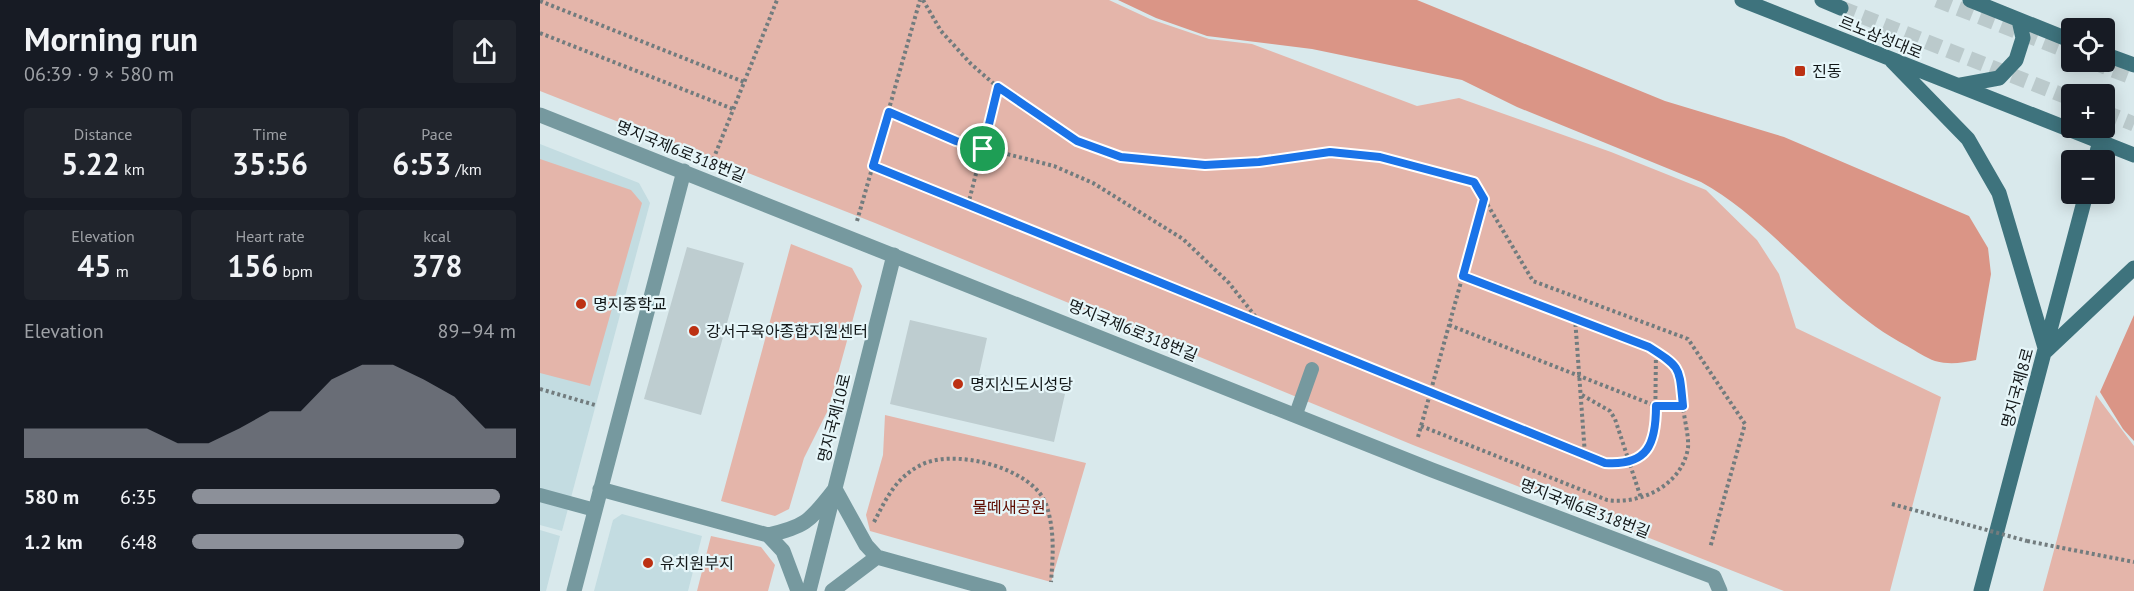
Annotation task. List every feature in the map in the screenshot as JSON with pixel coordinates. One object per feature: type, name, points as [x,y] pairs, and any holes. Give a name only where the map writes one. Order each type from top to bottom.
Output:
[{"type":"main road","name":"르노삼성대로","points":[[1742,0],[2134,155]]},
{"type":"main road","points":[[1822,0],[1840,8]]},
{"type":"main road","points":[[1970,0],[2061,36]]},
{"type":"main road","points":[[1958,85],[1998,78],[2016,60],[2023,38],[2019,20]]},
{"type":"main road","points":[[2115,58],[2134,65]]},
{"type":"main road","points":[[1893,61],[1968,139],[1999,193],[2046,351],[2134,268]]},
{"type":"main road","points":[[2098,150],[2100,140]]},
{"type":"main road","name":"명지국제8로","points":[[1981,591],[2083,204]]},
{"type":"street","name":"명지국제6로318번길","points":[[540,115],[1432,470],[1714,577],[1720,591]]},
{"type":"street","points":[[573,591],[684,171]]},
{"type":"street","name":"명지국제10로","points":[[809,591],[894,255]]},
{"type":"street","points":[[600,489],[768,535],[792,529],[809,521],[835,489],[866,545],[877,557],[999,591]]},
{"type":"street","points":[[768,535],[783,552],[798,591]]},
{"type":"street","points":[[832,591],[877,557]]},
{"type":"lane","points":[[1296,414],[1312,369]]},
{"type":"lane","points":[[540,495],[595,510]]},
{"type":"path","points":[[709,169],[777,0]]},
{"type":"path","points":[[922,0],[941,31],[970,64],[998,87],[1077,141],[1121,157],[1205,165],[1259,162],[1330,152],[1380,157],[1474,182],[1533,281],[1688,339],[1745,424],[1710,548]]},
{"type":"path","points":[[855,227],[922,0]]},
{"type":"path","points":[[540,2],[744,82]]},
{"type":"path","points":[[540,33],[733,109]]},
{"type":"path","points":[[968,205],[998,87]]},
{"type":"path","points":[[889,112],[956,141],[1054,166],[1093,183],[1136,207],[1183,239],[1229,283],[1260,322]]},
{"type":"path","points":[[873,166],[1605,463],[1629,462],[1639,458],[1650,447],[1655,436],[1656,351]]},
{"type":"path","points":[[1418,437],[1484,199]]},
{"type":"path","points":[[1421,426],[1607,500],[1624,502],[1641,498],[1669,482],[1684,460],[1688,447],[1680,381],[1675,365],[1669,357],[1575,318],[1463,276]]},
{"type":"path","points":[[1575,318],[1581,375],[1585,455]]},
{"type":"path","points":[[1449,325],[1656,406],[1683,406]]},
{"type":"path","points":[[540,390],[595,405]]},
{"type":"path","points":[[1582,395],[1610,411],[1641,498]]},
{"type":"path","points":[[870,531],[892,486],[920,465],[938,460],[964,459],[1002,466],[1040,493],[1046,503],[1053,544],[1051,582]]},
{"type":"path","points":[[1892,504],[2027,541],[2134,562]]},
{"type":"shaded area","points":[[1118,0],[1417,0],[1665,101],[1784,137],[1969,216],[1988,248],[1991,274],[1976,360],[1956,363],[1935,361],[1879,329],[1853,309],[1755,220],[1701,182],[1517,107],[1462,80],[1312,49],[1207,36],[1156,18]]},
{"type":"shaded area","name":"명지중학교","points":[[540,144],[639,183],[650,203],[562,531],[540,525]]},
{"type":"shaded area","points":[[2134,315],[2134,441],[2123,429],[2100,392]]},
{"type":"shaded area","name":"유치원부지","points":[[622,514],[702,536],[688,591],[594,591],[613,520]]},
{"type":"shaded area","points":[[540,530],[560,536],[546,591],[540,591]]},
{"type":"green space","points":[[540,0],[1109,0],[1150,19],[1209,39],[1252,44],[1417,106],[1459,98],[1611,152],[1706,190],[1757,240],[1779,274],[1796,328],[1941,397],[1890,591],[1784,591],[1413,445],[875,223],[540,91]]},
{"type":"green space","name":"명지중학교","points":[[540,159],[631,190],[642,203],[590,386],[540,373]]},
{"type":"green space","points":[[791,244],[852,268],[862,286],[828,410],[804,458],[789,509],[775,516],[721,501]]},
{"type":"green space","points":[[2096,395],[2134,446],[2134,591],[2043,591]]},
{"type":"green space","name":"물떼새공원","points":[[885,415],[1086,463],[1051,582],[870,531],[866,515],[883,455]]},
{"type":"green space","points":[[711,536],[761,547],[775,565],[768,591],[697,591]]},
{"type":"building","name":"강서구육아종합지원센터","points":[[687,247],[744,263],[701,415],[644,399]]},
{"type":"building","name":"명지신도시성당","points":[[910,320],[987,338],[979,374],[1065,394],[1054,442],[890,404]]},
{"type":"tunnel","points":[[1937,0],[2061,49]]},
{"type":"tunnel","points":[[1841,8],[2061,95]]},
{"type":"tunnel","points":[[2115,71],[2134,78]]},
{"type":"tunnel","points":[[2115,116],[2134,124]]},
{"type":"place","name":"진동","points":[[1800,71]]},
{"type":"place","name":"명지중학교","points":[[581,304]]},
{"type":"place","name":"강서구육아종합지원센터","points":[[694,331]]},
{"type":"place","name":"명지신도시성당","points":[[958,384]]},
{"type":"place","name":"유치원부지","points":[[648,563]]},
{"type":"route","points":[[998,87],[1077,141],[1121,157],[1205,165],[1259,162],[1330,152],[1380,157],[1474,182],[1484,199],[1463,276],[1649,347],[1669,357],[1675,365],[1680,381],[1683,406],[1669,408],[1656,406],[1655,436],[1650,447],[1639,458],[1619,464],[1605,463],[873,166],[889,112],[956,141],[983,149],[998,87]]}]
